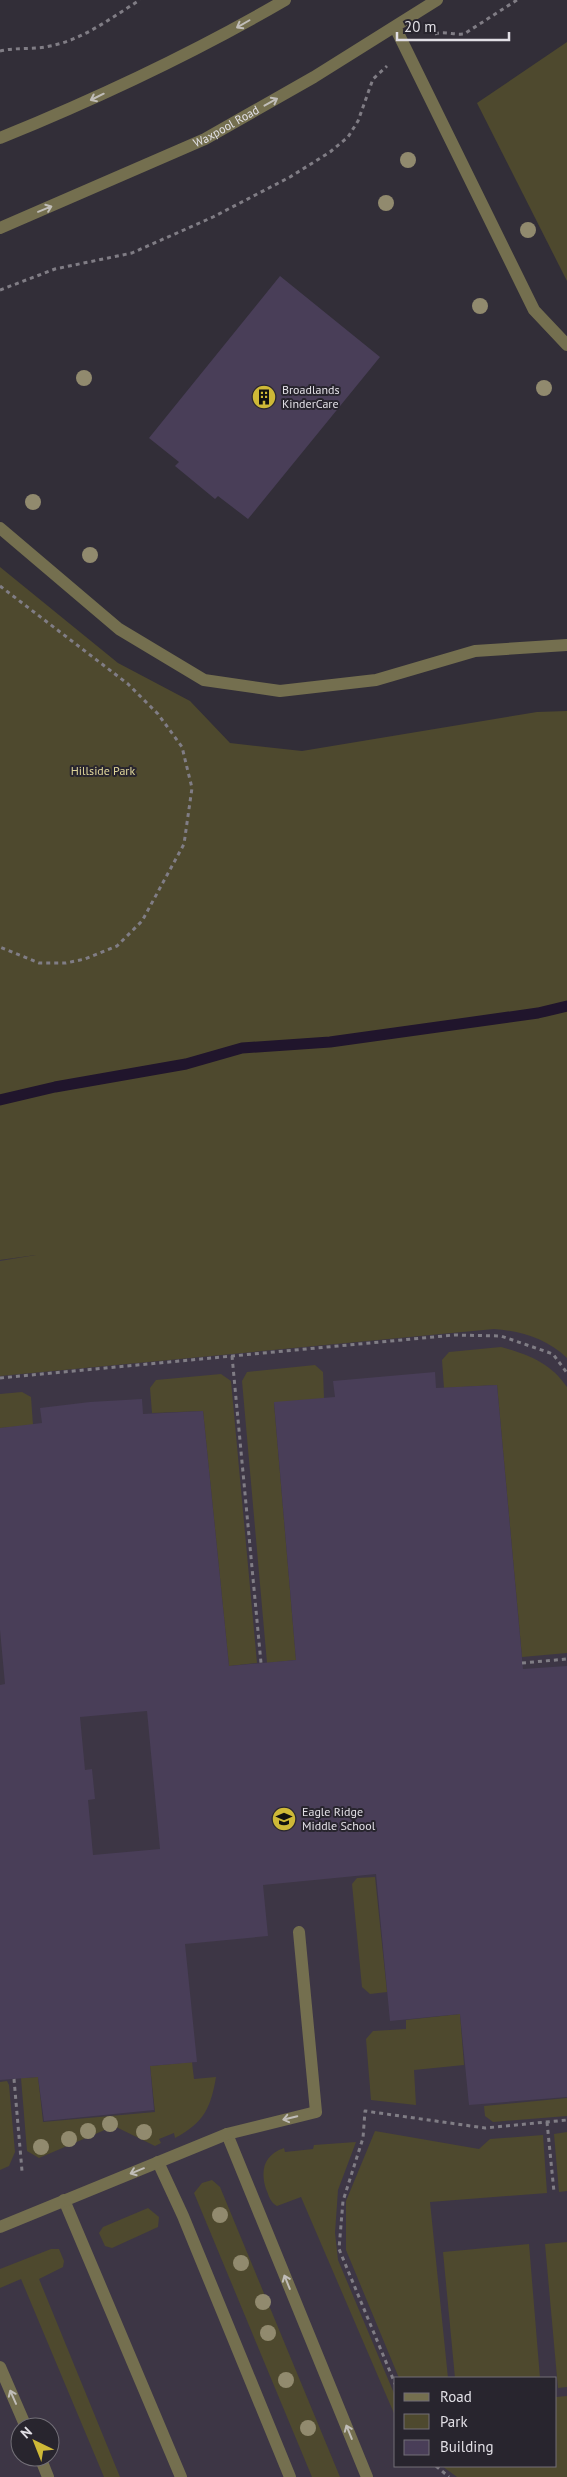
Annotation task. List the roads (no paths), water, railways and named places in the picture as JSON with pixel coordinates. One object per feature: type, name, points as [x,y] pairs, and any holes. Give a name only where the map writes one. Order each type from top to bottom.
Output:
[{"type":"street","points":[[0,138],[80,105],[224,36],[285,0]]},
{"type":"street","name":"Waxpool Road","points":[[0,228],[205,139],[314,77],[437,0]]},
{"type":"street","points":[[395,27],[534,310],[567,345]]},
{"type":"street","points":[[0,528],[119,629],[204,680],[280,691],[376,680],[475,651],[567,645]]},
{"type":"street","points":[[0,2227],[226,2134],[316,2112],[299,1932]]},
{"type":"street","points":[[226,2134],[367,2477]]},
{"type":"street","points":[[158,2162],[183,2216],[290,2477]]},
{"type":"street","points":[[64,2200],[181,2477]]},
{"type":"street","points":[[0,2367],[22,2417]]},
{"type":"waterway","points":[[0,1100],[55,1087],[186,1064],[242,1048],[330,1042],[538,1013],[567,1006]]},
{"type":"place","name":"Broadlands KinderCare","points":[[264,397]]},
{"type":"place","name":"Eagle Ridge Middle School","points":[[284,1819]]},
{"type":"park label","name":"Hillside Park","points":[[103,771]]}]
